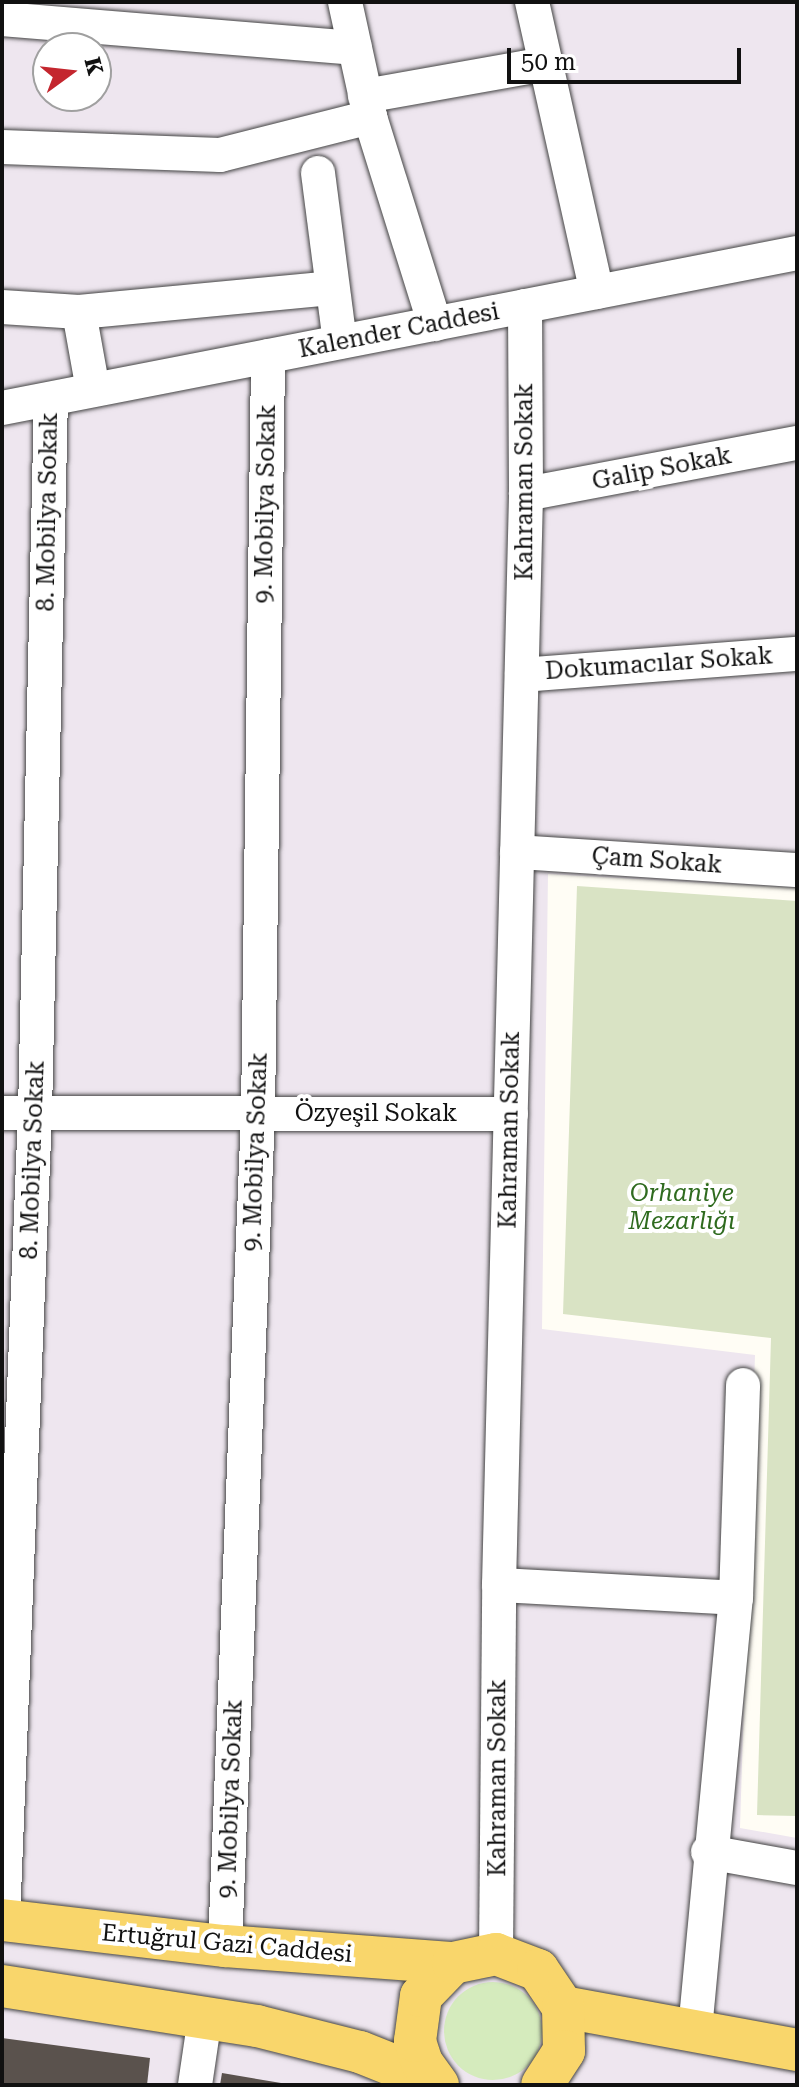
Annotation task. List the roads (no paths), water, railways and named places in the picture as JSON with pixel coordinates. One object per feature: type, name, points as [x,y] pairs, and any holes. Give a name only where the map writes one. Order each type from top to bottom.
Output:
[{"type":"main road","name":"Ertuğrul Gazi Caddesi","points":[[2,1920],[225,1946],[453,1963],[496,1954]]},
{"type":"main road","points":[[496,1954],[538,1970],[563,2007],[564,2051],[542,2085]]},
{"type":"main road","points":[[437,2084],[418,2052],[415,2018],[421,1996],[453,1963]]},
{"type":"main road","points":[[2,1986],[205,2017],[313,2038],[437,2084]]},
{"type":"main road","points":[[563,2007],[797,2050]]},
{"type":"street","points":[[345,2],[368,106],[435,324]]},
{"type":"street","points":[[532,2],[597,292]]},
{"type":"street","points":[[2,19],[355,48]]},
{"type":"street","points":[[2,147],[220,155],[368,106],[545,64]]},
{"type":"street","points":[[318,173],[340,342]]},
{"type":"street","name":"Kalender Caddesi","points":[[2,408],[797,253]]},
{"type":"street","points":[[2,307],[79,312],[331,288]]},
{"type":"street","name":"Kahraman Sokak","points":[[496,1954],[499,1585],[526,494],[525,306]]},
{"type":"street","points":[[79,312],[93,390]]},
{"type":"street","name":"9. Mobilya Sokak","points":[[225,1946],[258,1114],[268,356]]},
{"type":"street","name":"8. Mobilya Sokak","points":[[2,1920],[19,1113],[51,399]]},
{"type":"street","name":"Galip Sokak","points":[[526,494],[797,443]]},
{"type":"street","name":"Dokumacılar Sokak","points":[[522,675],[797,654]]},
{"type":"street","name":"Çam Sokak","points":[[517,852],[797,870]]},
{"type":"street","name":"Özyeşil Sokak","points":[[19,1113],[511,1114]]},
{"type":"street","points":[[695,2030],[708,1852],[736,1598],[743,1385]]},
{"type":"street","points":[[499,1585],[736,1598]]},
{"type":"street","points":[[708,1852],[797,1868]]},
{"type":"street","points":[[195,2085],[205,2017]]},
{"type":"park label","name":"Orhaniye Mezarlığı","points":[[682,1208]]}]
